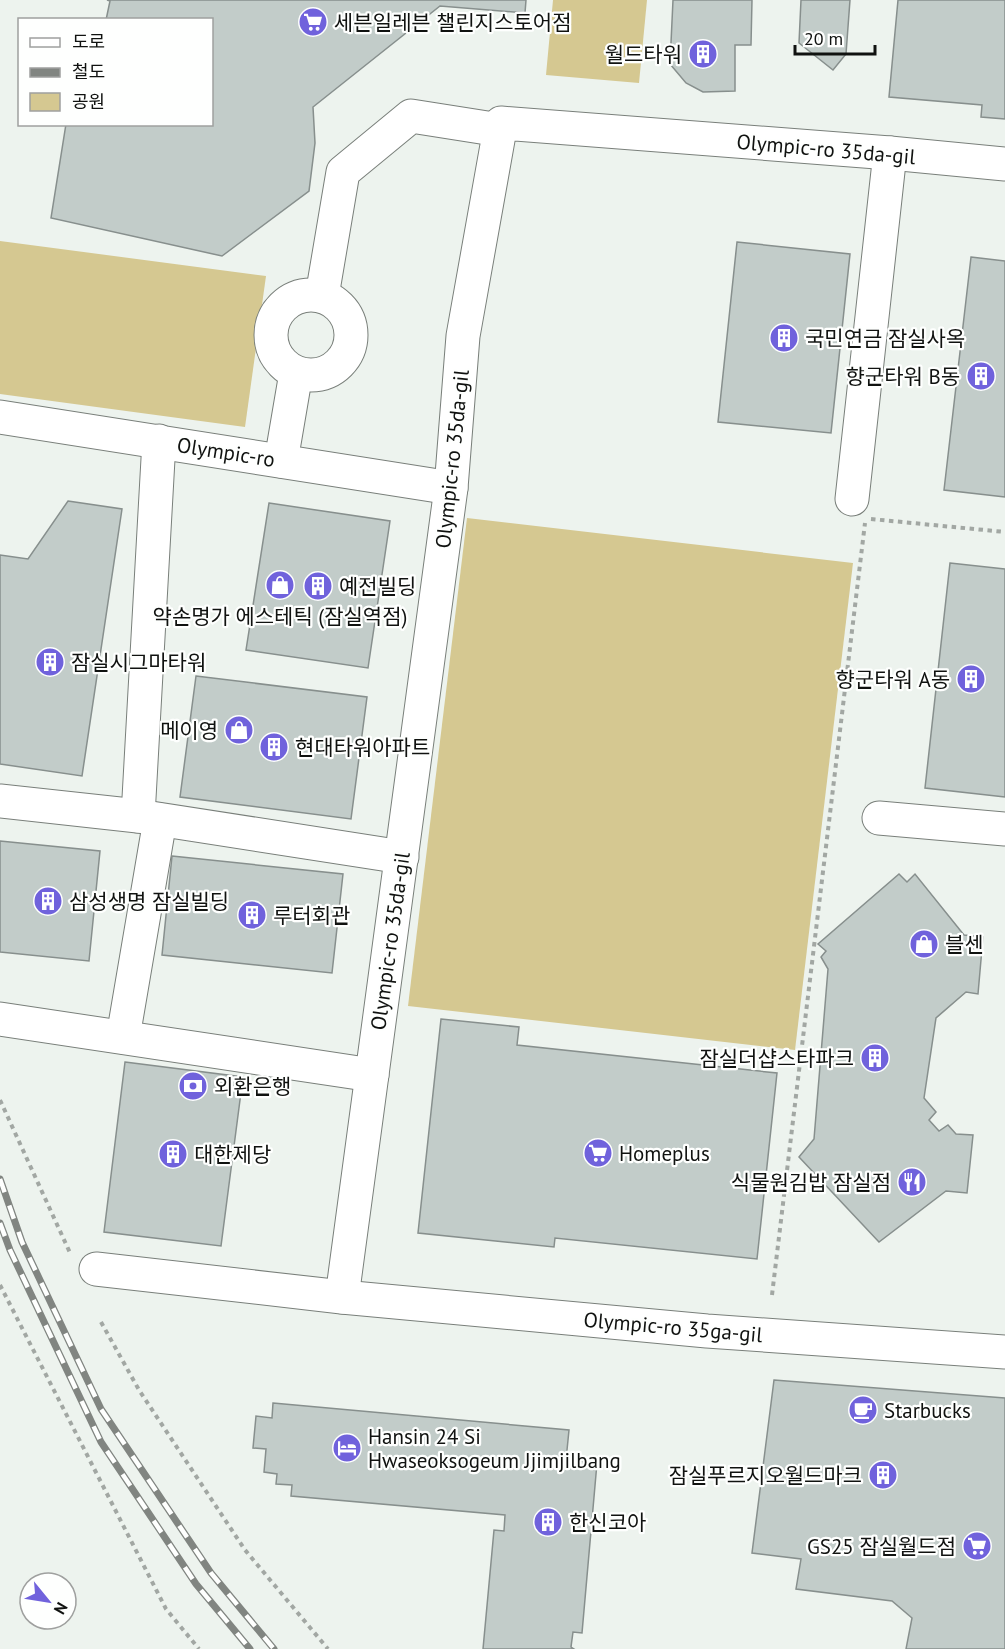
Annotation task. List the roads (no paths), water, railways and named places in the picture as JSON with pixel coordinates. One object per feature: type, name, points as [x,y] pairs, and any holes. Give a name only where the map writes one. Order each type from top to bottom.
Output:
[{"type":"street","points":[[322,296],[343,172],[411,116],[500,130]]},
{"type":"street","name":"Olympic-ro 35da-gil","points":[[342,1297],[451,488],[463,336],[501,123],[1005,164]]},
{"type":"street","points":[[852,499],[890,153]]},
{"type":"street","points":[[308,294],[334,301],[346,316],[352,335],[349,348],[343,359],[328,371],[309,376],[296,373],[285,367],[276,356],[271,343],[270,329],[275,316],[283,305],[295,297],[308,294]]},
{"type":"street","points":[[281,461],[296,373]]},
{"type":"street","name":"Olympic-ro","points":[[0,417],[451,488]]},
{"type":"street","points":[[123,1037],[149,818],[159,441]]},
{"type":"street","points":[[0,801],[149,818],[402,857]]},
{"type":"street","points":[[879,818],[1005,829]]},
{"type":"street","points":[[0,1018],[372,1075]]},
{"type":"street","name":"Olympic-ro 35ga-gil","points":[[85,1264],[342,1297],[707,1331],[1005,1352]]},
{"type":"railway","points":[[0,1179],[22,1242],[101,1409],[211,1573],[274,1649]]},
{"type":"railway","points":[[0,1223],[10,1250],[101,1442],[196,1584],[250,1649]]},
{"type":"place","name":"세븐일레븐 챌린지스토어점","points":[[313,22]]},
{"type":"place","name":"월드타워","points":[[703,54]]},
{"type":"place","name":"국민연금 잠실사옥","points":[[784,338]]},
{"type":"place","name":"향군타워 B동","points":[[981,376]]},
{"type":"place","name":"약손명가 에스테틱 (잠실역점)","points":[[280,585]]},
{"type":"place","name":"예전빌딩","points":[[318,586]]},
{"type":"place","name":"잠실시그마타워","points":[[50,662]]},
{"type":"place","name":"향군타워 A동","points":[[971,679]]},
{"type":"place","name":"메이영","points":[[239,730]]},
{"type":"place","name":"현대타워아파트","points":[[274,747]]},
{"type":"place","name":"삼성생명 잠실빌딩","points":[[48,901]]},
{"type":"place","name":"루터회관","points":[[252,915]]},
{"type":"place","name":"블센","points":[[924,944]]},
{"type":"place","name":"잠실더샵스타파크","points":[[875,1058]]},
{"type":"place","name":"외환은행","points":[[193,1086]]},
{"type":"place","name":"Homeplus","points":[[598,1153]]},
{"type":"place","name":"대한제당","points":[[173,1154]]},
{"type":"place","name":"식물원김밥 잠실점","points":[[912,1182]]},
{"type":"place","name":"Starbucks","points":[[863,1410]]},
{"type":"place","name":"Hansin 24 Si Hwaseoksogeum Jjimjilbang","points":[[347,1448]]},
{"type":"place","name":"잠실푸르지오월드마크","points":[[883,1475]]},
{"type":"place","name":"한신코아","points":[[548,1522]]},
{"type":"place","name":"GS25 잠실월드점","points":[[977,1546]]}]
